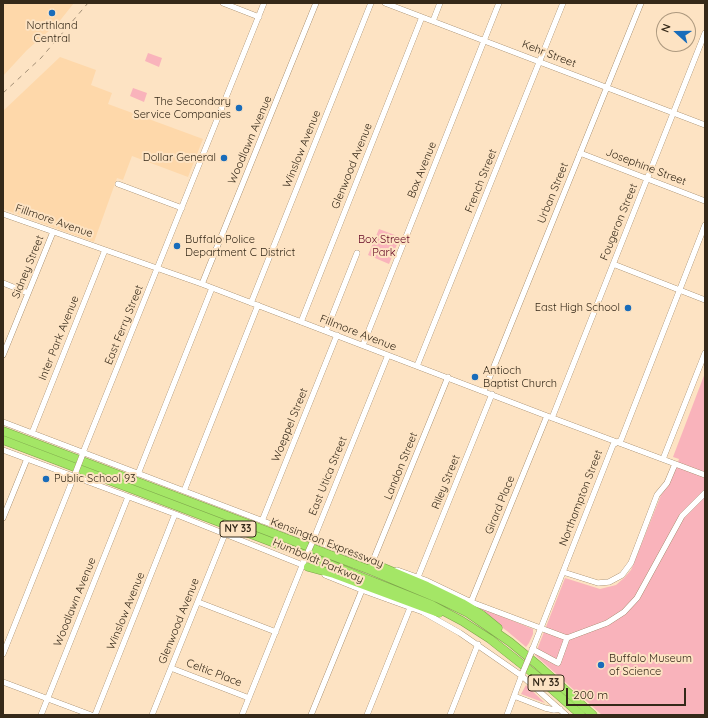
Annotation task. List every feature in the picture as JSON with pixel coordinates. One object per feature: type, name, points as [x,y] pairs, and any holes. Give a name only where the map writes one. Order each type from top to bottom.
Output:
[{"type":"highway","name":"Kensington Expressway","points":[[3,431],[414,587],[468,613],[510,642],[593,715]]},
{"type":"highway","name":"Kensington Expressway","points":[[3,440],[432,605],[462,621],[509,653],[581,715]]},
{"type":"highway","points":[[372,563],[427,586],[462,603],[488,620],[500,630],[510,642]]},
{"type":"highway","points":[[305,564],[462,621]]},
{"type":"street","points":[[223,3],[259,17]]},
{"type":"street","name":"East Ferry Street","points":[[3,654],[264,3]]},
{"type":"street","name":"Woodlawn Avenue","points":[[202,284],[316,3]]},
{"type":"street","name":"Winslow Avenue","points":[[251,302],[371,3]]},
{"type":"street","name":"Kehr Street","points":[[385,3],[705,125]]},
{"type":"street","points":[[433,21],[440,3]]},
{"type":"street","name":"Box Avenue","points":[[363,345],[500,3]]},
{"type":"street","name":"French Street","points":[[418,366],[563,3]]},
{"type":"street","name":"Urban Street","points":[[484,391],[641,3]]},
{"type":"street","name":"Glenwood Avenue","points":[[301,322],[422,17]]},
{"type":"street","name":"Fougeron Street","points":[[550,417],[705,33]]},
{"type":"street","name":"Josephine Street","points":[[580,153],[705,201]]},
{"type":"street","points":[[118,184],[182,208]]},
{"type":"street","name":"Fillmore Avenue","points":[[3,214],[251,302],[705,475]]},
{"type":"street","name":"Northampton Street","points":[[506,715],[613,445],[621,440],[704,233],[705,226]]},
{"type":"street","name":"Sidney Street","points":[[3,355],[53,232]]},
{"type":"street","name":"Inter Park Avenue","points":[[32,433],[105,250]]},
{"type":"street","points":[[326,331],[357,254]]},
{"type":"street","points":[[613,264],[705,300]]},
{"type":"street","points":[[3,283],[28,293]]},
{"type":"street","points":[[138,474],[212,288]]},
{"type":"street","points":[[184,491],[258,305]]},
{"type":"street","name":"Woeppel Street","points":[[262,521],[337,335]]},
{"type":"street","points":[[663,459],[705,353]]},
{"type":"street","name":"East Utica Street","points":[[242,715],[305,564],[312,542],[388,355]]},
{"type":"street","name":"Landon Street","points":[[372,563],[448,377]]},
{"type":"street","name":"Riley Street","points":[[418,577],[492,394]]},
{"type":"street","name":"Girard Place","points":[[471,602],[550,417]]},
{"type":"street","name":"Humboldt Parkway","points":[[3,422],[82,454],[262,521],[312,542],[418,577],[471,602],[567,638]]},
{"type":"street","name":"Humboldt Parkway","points":[[3,450],[74,475],[305,564],[362,590],[423,612],[478,644],[523,674],[566,715]]},
{"type":"street","points":[[3,518],[27,459]]},
{"type":"street","points":[[563,572],[598,583],[609,582],[622,575],[631,563],[657,495],[667,483],[675,464]]},
{"type":"street","points":[[532,651],[558,663],[567,638],[607,623],[624,612],[637,598],[682,516],[705,493]]},
{"type":"street","name":"Woodlawn Avenue","points":[[41,715],[128,497]]},
{"type":"street","name":"Winslow Avenue","points":[[95,715],[175,514]]},
{"type":"street","name":"Glenwood Avenue","points":[[152,715],[225,534]]},
{"type":"street","points":[[311,715],[362,590]]},
{"type":"street","points":[[198,602],[276,632]]},
{"type":"street","points":[[367,715],[410,608]]},
{"type":"street","points":[[450,715],[478,644]]},
{"type":"street","name":"Celtic Place","points":[[171,668],[249,698]]},
{"type":"street","points":[[3,682],[91,715]]},
{"type":"street","points":[[514,696],[545,708],[554,710],[560,709]]},
{"type":"shaded area","points":[[3,3],[74,3],[58,23],[27,50],[3,76]]},
{"type":"shaded area","points":[[60,57],[96,70],[91,85],[112,93],[108,104],[203,139],[188,177],[132,156],[123,180],[117,178],[94,242],[3,209],[3,111]]},
{"type":"green space","points":[[148,53],[162,58],[159,67],[145,61]]},
{"type":"green space","points":[[133,88],[147,93],[144,102],[130,96]]},
{"type":"green space","name":"Box Street Park","points":[[379,229],[400,237],[389,264],[368,255]]},
{"type":"green space","points":[[705,373],[705,715],[602,715],[535,655],[565,578],[600,589],[616,585],[631,570],[661,495],[673,476],[679,459],[673,457]]},
{"type":"green space","points":[[467,602],[533,629],[533,634],[529,643],[526,647]]},
{"type":"green space","points":[[526,685],[545,703],[521,694]]},
{"type":"railway","points":[[3,93],[41,58],[88,3]]},
{"type":"place","name":"Northland Central","points":[[52,13]]},
{"type":"place","name":"The Secondary Service Companies","points":[[239,108]]},
{"type":"place","name":"Dollar General","points":[[224,158]]},
{"type":"place","name":"Buffalo Police Department C District","points":[[177,246]]},
{"type":"place","name":"East High School","points":[[628,308]]},
{"type":"place","name":"Antioch Baptist Church","points":[[475,377]]},
{"type":"place","name":"Public School 93","points":[[46,479]]},
{"type":"place","name":"Buffalo Museum of Science","points":[[601,665]]}]
